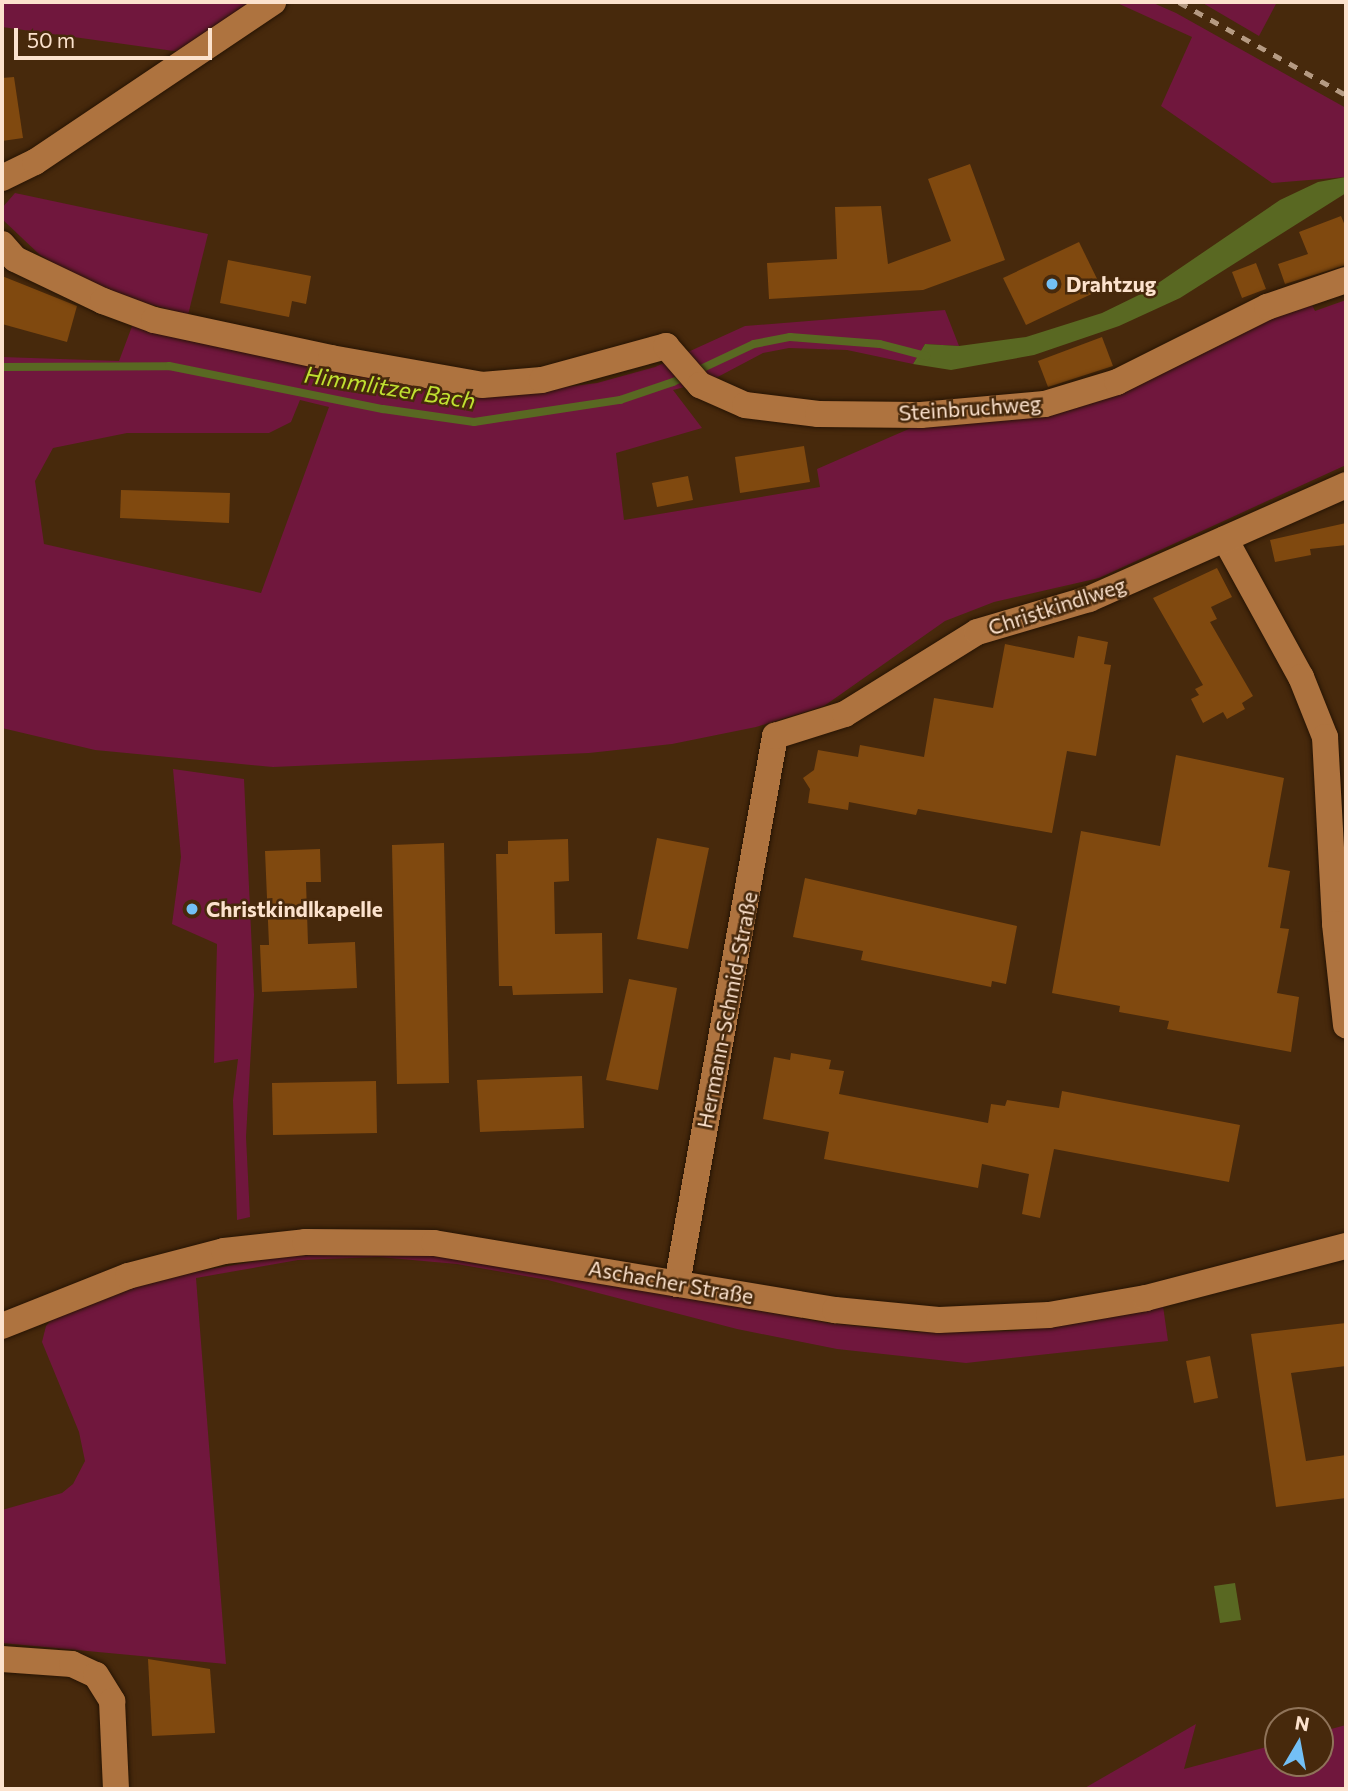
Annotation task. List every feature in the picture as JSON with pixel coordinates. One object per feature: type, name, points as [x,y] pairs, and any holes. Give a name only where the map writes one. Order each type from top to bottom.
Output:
[{"type":"street","points":[[2,178],[34,162],[273,2]]},
{"type":"street","name":"Steinbruchweg","points":[[2,244],[15,259],[103,301],[154,320],[482,385],[542,380],[672,354],[700,385],[744,405],[818,414],[921,415],[1045,404],[1117,382],[1267,307],[1346,280]]},
{"type":"street","name":"Christkindlweg","points":[[775,736],[845,714],[977,632],[1089,599],[1346,485]]},
{"type":"street","points":[[1225,539],[1301,677],[1325,737],[1341,924],[1346,1025]]},
{"type":"street","name":"Hermann-Schmid-Straße","points":[[677,1284],[775,736]]},
{"type":"street","name":"Aschacher Straße","points":[[2,1326],[140,1273],[224,1251],[305,1242],[434,1243],[885,1317],[993,1319],[1146,1298],[1346,1246]]},
{"type":"street","points":[[2,1659],[72,1664],[96,1675],[112,1701],[116,1789]]},
{"type":"shaded area","points":[[2,2],[252,2],[181,52],[2,27]]},
{"type":"shaded area","points":[[1115,2],[1151,2],[1176,13],[1346,108],[1346,177],[1272,183],[1161,106],[1192,37]]},
{"type":"shaded area","points":[[1201,2],[1277,2],[1259,36]]},
{"type":"shaded area","points":[[1346,177],[1346,193],[1180,298],[1119,326],[1034,355],[951,370],[913,364],[925,344],[959,346],[1026,337],[1102,313],[1145,292],[1280,200],[1318,182]]},
{"type":"shaded area","points":[[15,193],[208,234],[188,315],[96,289],[40,255],[2,219],[2,208]]},
{"type":"shaded area","points":[[1346,300],[1346,465],[1099,578],[994,602],[945,621],[824,706],[756,727],[672,744],[589,753],[273,767],[95,750],[2,728],[2,357],[119,361],[134,321],[549,389],[597,383],[655,367],[745,326],[945,310],[959,346],[925,344],[913,364],[847,350],[789,348],[763,353],[712,380],[673,390],[702,428],[616,453],[624,520],[820,487],[817,469],[911,428],[1049,412],[1266,317],[1312,305],[1315,311]],"holes":[[[300,400],[329,407],[261,593],[44,544],[35,481],[53,448],[127,433],[269,433],[291,422]]]},
{"type":"shaded area","points":[[173,769],[244,779],[254,995],[246,1137],[250,1217],[237,1220],[233,1100],[238,1059],[214,1063],[217,944],[172,924],[181,857]]},
{"type":"shaded area","points":[[366,1252],[450,1257],[829,1323],[916,1332],[1015,1331],[1163,1306],[1168,1341],[966,1363],[837,1349],[737,1329],[548,1280],[457,1264],[379,1257],[298,1260],[196,1278],[226,1664],[2,1643],[2,1510],[62,1493],[73,1484],[85,1461],[79,1432],[42,1342],[46,1326],[52,1319],[139,1286],[194,1272],[279,1257]]},
{"type":"shaded area","points":[[1235,1583],[1241,1620],[1220,1623],[1214,1586]]},
{"type":"shaded area","points":[[1196,1724],[1184,1769],[1264,1748],[1264,1777],[1334,1777],[1334,1728],[1346,1725],[1346,1789],[1083,1789]]},
{"type":"building","points":[[14,77],[23,138],[2,141],[2,78]]},
{"type":"building","points":[[970,164],[1005,260],[923,290],[769,299],[767,263],[837,259],[835,207],[881,206],[888,264],[951,241],[928,179]]},
{"type":"building","points":[[1341,216],[1346,228],[1346,265],[1285,284],[1278,264],[1308,254],[1299,232]]},
{"type":"building","name":"Drahtzug","points":[[1079,242],[1102,289],[1026,325],[1003,278]]},
{"type":"building","points":[[228,260],[311,276],[306,304],[292,301],[289,317],[220,303]]},
{"type":"building","points":[[1256,263],[1266,289],[1242,298],[1232,272]]},
{"type":"building","points":[[2,276],[77,306],[67,342],[2,324]]},
{"type":"building","points":[[1102,337],[1113,366],[1048,387],[1038,361]]},
{"type":"building","points":[[804,446],[810,482],[740,493],[735,457]]},
{"type":"building","points":[[688,476],[693,500],[657,507],[652,483]]},
{"type":"building","points":[[121,490],[230,493],[229,523],[120,518]]},
{"type":"building","points":[[1346,523],[1346,545],[1310,549],[1311,555],[1275,562],[1270,540]]},
{"type":"building","points":[[1217,568],[1232,597],[1211,607],[1217,619],[1210,622],[1253,696],[1242,703],[1245,709],[1227,719],[1223,712],[1203,723],[1191,699],[1199,695],[1195,689],[1203,685],[1153,598]]},
{"type":"building","points":[[1078,636],[1108,642],[1104,664],[1111,665],[1096,756],[1067,751],[1052,833],[918,809],[916,815],[849,802],[848,810],[808,803],[810,789],[803,778],[814,770],[818,750],[858,757],[860,745],[924,757],[934,698],[993,708],[1005,644],[1074,658]]},
{"type":"building","points":[[1176,755],[1284,778],[1268,867],[1290,871],[1280,928],[1289,929],[1277,993],[1299,997],[1291,1052],[1167,1029],[1169,1021],[1119,1012],[1120,1006],[1052,993],[1081,831],[1160,846]]},
{"type":"building","points":[[657,838],[709,848],[688,949],[637,939]]},
{"type":"building","points":[[568,839],[569,881],[554,882],[555,934],[602,933],[603,993],[513,995],[512,986],[499,986],[496,854],[508,854],[508,841]]},
{"type":"building","points":[[444,843],[449,1083],[397,1084],[392,845]]},
{"type":"building","points":[[320,849],[321,882],[306,882],[308,944],[355,942],[357,988],[262,992],[260,945],[269,945],[265,851]]},
{"type":"building","points":[[805,878],[1017,926],[1006,984],[992,981],[991,987],[861,960],[863,951],[793,937]]},
{"type":"building","points":[[629,979],[677,988],[658,1090],[606,1080]]},
{"type":"building","points":[[791,1053],[831,1060],[829,1069],[844,1071],[839,1094],[988,1123],[991,1104],[1005,1106],[1007,1100],[1059,1108],[1062,1091],[1240,1125],[1229,1182],[1054,1149],[1040,1218],[1022,1214],[1029,1174],[982,1164],[978,1188],[824,1159],[829,1132],[763,1119],[774,1057],[790,1060]]},
{"type":"building","points":[[582,1076],[584,1128],[480,1132],[477,1080]]},
{"type":"building","points":[[376,1081],[377,1133],[273,1135],[272,1083]]},
{"type":"building","points":[[1346,1323],[1346,1366],[1291,1373],[1306,1461],[1346,1455],[1346,1498],[1276,1507],[1251,1334]]},
{"type":"building","points":[[1210,1356],[1218,1398],[1194,1403],[1186,1361]]},
{"type":"building","points":[[148,1659],[210,1669],[215,1733],[152,1736]]},
{"type":"waterway","name":"Himmlitzer Bach","points":[[2,367],[169,366],[383,409],[474,422],[620,400],[673,382],[754,344],[790,337],[880,344],[926,356]]},
{"type":"railway","points":[[1179,2],[1346,95]]},
{"type":"place","name":"Drahtzug","points":[[1052,284]]},
{"type":"place","name":"Christkindlkapelle","points":[[192,909]]}]
